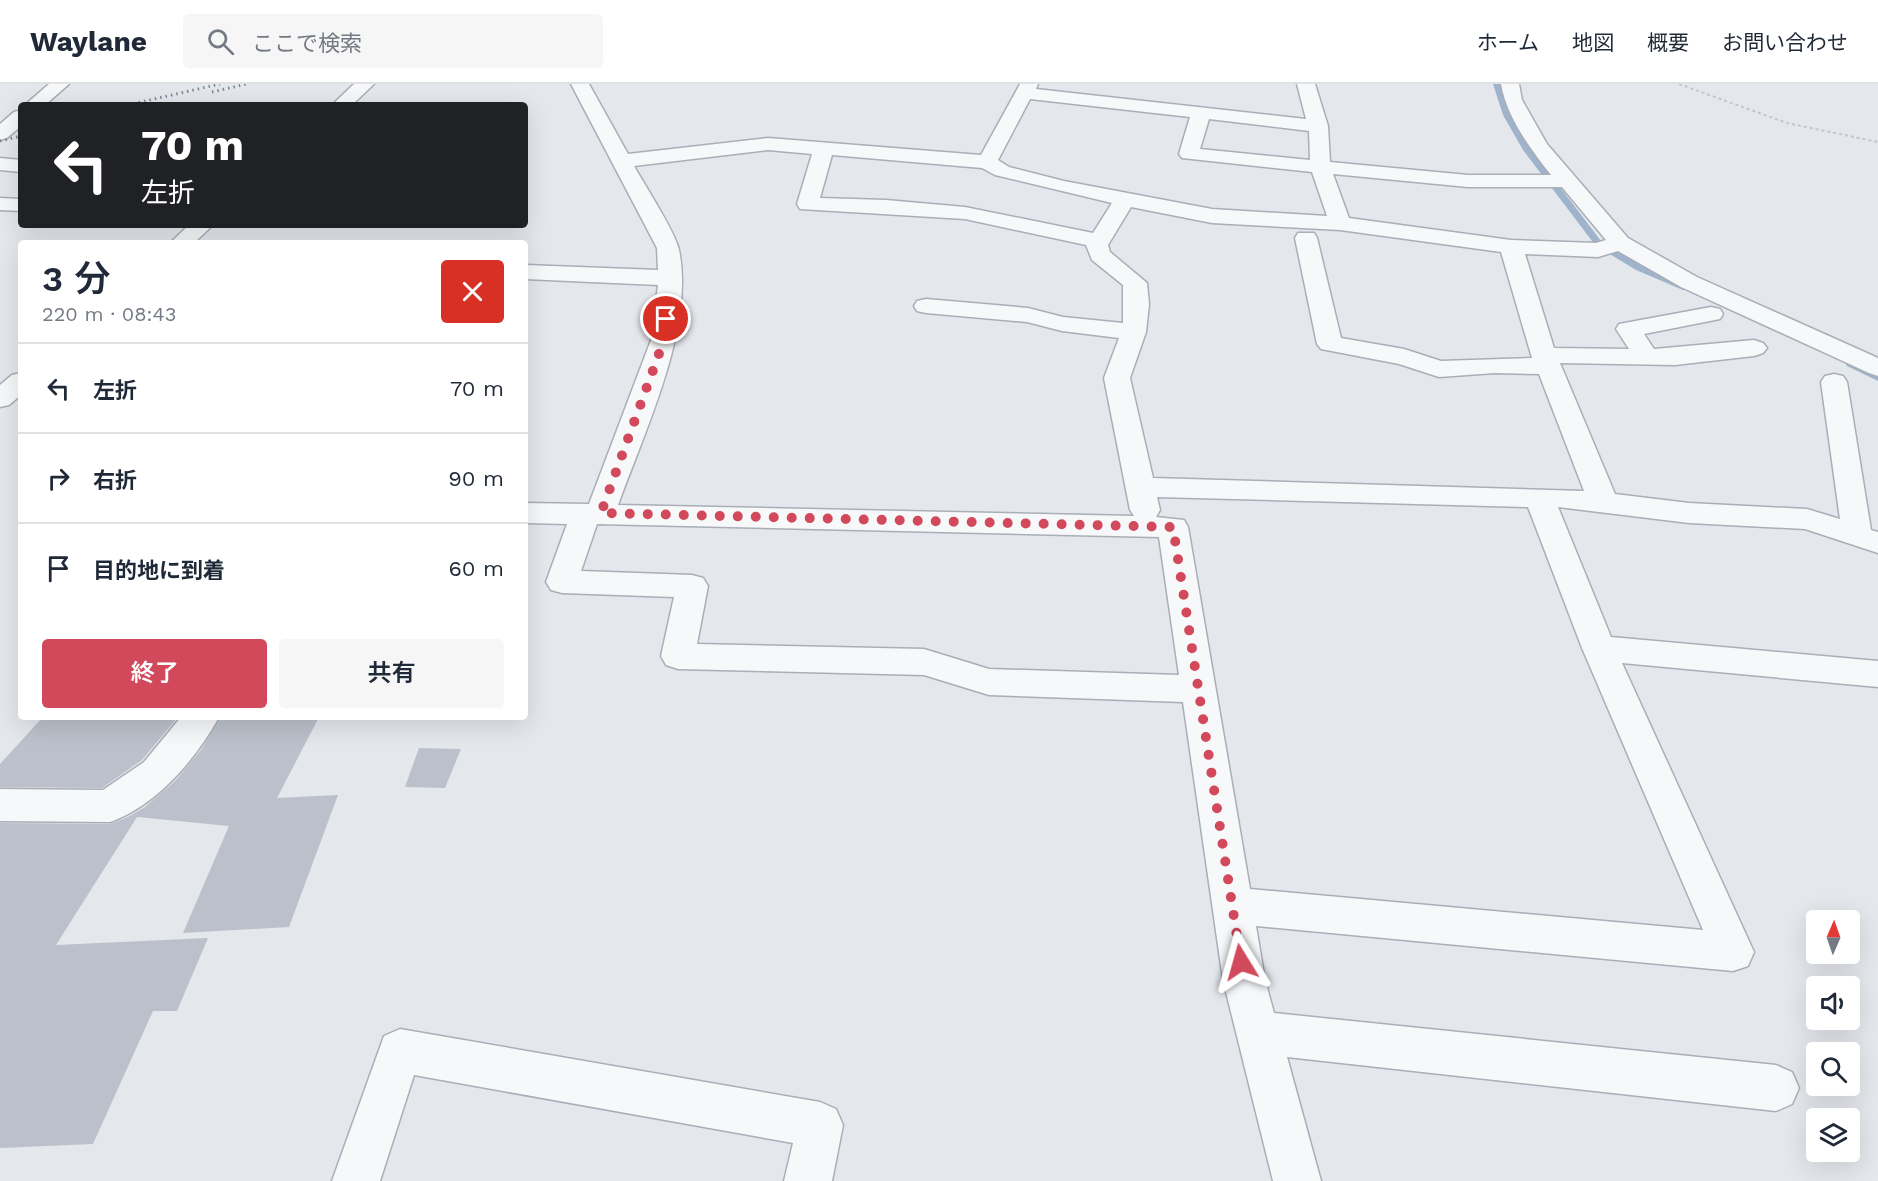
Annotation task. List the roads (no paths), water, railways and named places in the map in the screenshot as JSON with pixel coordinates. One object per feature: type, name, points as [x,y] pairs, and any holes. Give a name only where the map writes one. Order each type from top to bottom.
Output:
[{"type":"street","points":[[38,102],[60,84]]},
{"type":"street","points":[[344,102],[365,84]]},
{"type":"street","points":[[580,84],[668,248],[670,278],[664,340],[594,513],[562,582],[692,586],[678,657],[924,662],[989,682],[1200,688]]},
{"type":"street","points":[[1306,84],[1318,126],[1320,167],[1340,223]]},
{"type":"street","points":[[1510,84],[1513,100],[1538,146],[1620,243],[1689,282],[1878,368]]},
{"type":"street","points":[[823,150],[808,204],[898,207],[965,213],[996,189],[1027,89],[1193,106],[1318,126]]},
{"type":"street","points":[[1193,106],[1189,154],[1468,181],[1568,181]]},
{"type":"street","points":[[622,161],[768,144],[823,150],[996,189],[1100,241]]},
{"type":"street","points":[[0,164],[18,166]]},
{"type":"street","points":[[996,189],[1062,187],[1212,216],[1340,223],[1511,247],[1598,250],[1620,243]]},
{"type":"street","points":[[1125,199],[1098,245],[1100,255],[1135,284],[1137,304],[1134,332],[1117,378],[1149,526]]},
{"type":"street","points":[[0,204],[18,205]]},
{"type":"street","points":[[184,240],[198,228]]},
{"type":"street","points":[[1306,238],[1330,344],[1404,357],[1439,369],[1546,361],[1675,357],[1754,348]]},
{"type":"street","points":[[1511,247],[1546,361],[1604,503]]},
{"type":"street","points":[[528,272],[670,278]]},
{"type":"street","points":[[926,306],[1028,315],[1062,324],[1134,332]]},
{"type":"street","points":[[1647,357],[1628,328],[1711,314]]},
{"type":"street","points":[[1834,382],[1868,539]]},
{"type":"street","points":[[0,399],[18,384]]},
{"type":"street","points":[[1140,487],[1539,497],[1689,513],[1807,519],[1868,539]]},
{"type":"street","points":[[1233,906],[1734,952],[1599,648],[1539,497]]},
{"type":"street","points":[[528,513],[1173,527],[1244,980],[1297,1181]]},
{"type":"street","points":[[1599,648],[1878,674]]},
{"type":"street","points":[[0,805],[110,806],[157,773],[199,720]]},
{"type":"street","points":[[1258,1033],[1776,1088]]},
{"type":"street","points":[[356,1181],[400,1051],[820,1125],[808,1181]]},
{"type":"waterway","points":[[1497,84],[1507,115],[1527,150],[1598,243],[1639,268],[1686,288]]},
{"type":"waterway","points":[[1851,364],[1878,378]]},
{"type":"railway","points":[[141,102],[220,84]]},
{"type":"railway","points":[[212,92],[247,84]]},
{"type":"railway","points":[[0,141],[18,137]]}]
